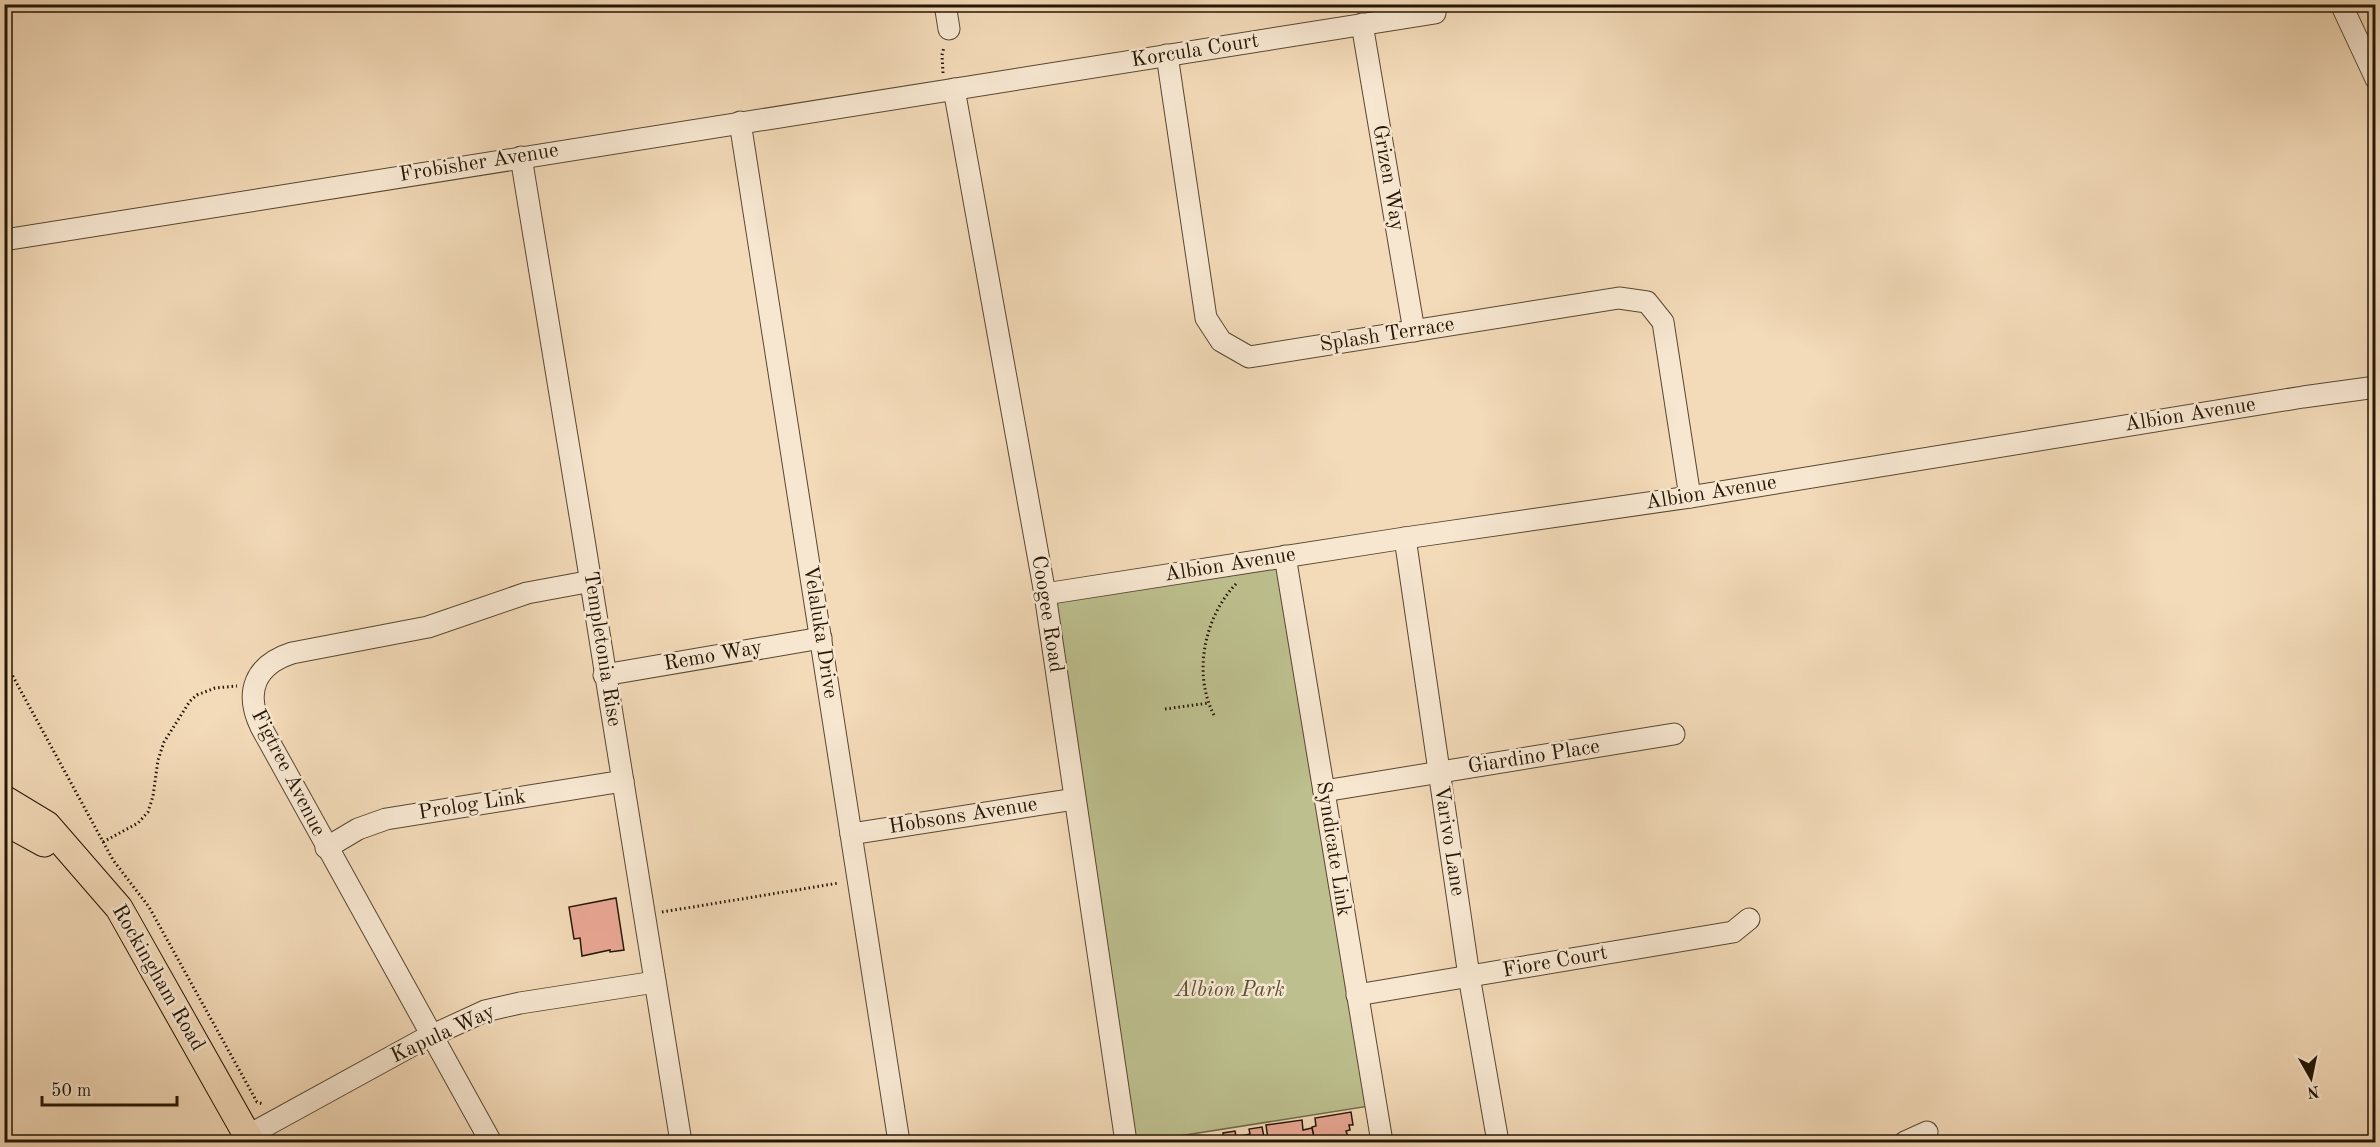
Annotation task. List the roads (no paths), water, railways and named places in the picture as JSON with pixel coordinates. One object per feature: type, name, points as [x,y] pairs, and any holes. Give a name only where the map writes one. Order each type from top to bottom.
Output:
[{"type":"main road","name":"Rockingham Road","points":[[4,798],[47,825],[119,908],[249,1139]]},
{"type":"main road","name":"Rockingham Road","points":[[4,820],[36,839],[70,853]]},
{"type":"street","points":[[945,4],[949,29]]},
{"type":"street","points":[[2341,4],[2376,79]]},
{"type":"street","name":"Korcula Court","points":[[950,89],[1436,13]]},
{"type":"street","name":"Grizen Way","points":[[1362,24],[1414,331]]},
{"type":"street","name":"Splash Terrace","points":[[1167,55],[1206,318],[1221,341],[1249,357],[1619,298],[1647,302],[1663,322],[1690,497]]},
{"type":"street","name":"Frobisher Avenue","points":[[4,240],[950,89]]},
{"type":"street","name":"Coogee Road","points":[[950,89],[1045,594],[1126,1143]]},
{"type":"street","name":"Velaluka Drive","points":[[740,122],[899,1143]]},
{"type":"street","name":"Templetonia Rise","points":[[521,157],[592,581],[604,675],[681,1143]]},
{"type":"street","name":"Albion Avenue","points":[[1045,594],[1285,556],[1690,497],[2302,397],[2376,387]]},
{"type":"street","name":"Varivo Lane","points":[[1405,538],[1469,976],[1498,1143]]},
{"type":"street","name":"Syndicate Link","points":[[1285,556],[1382,1143]]},
{"type":"street","name":"Figtree Avenue","points":[[490,1143],[256,718],[252,698],[260,674],[278,657],[428,627],[527,593],[592,581]]},
{"type":"street","name":"Remo Way","points":[[604,675],[821,638]]},
{"type":"street","name":"Giardino Place","points":[[1324,791],[1674,734]]},
{"type":"street","name":"Prolog Link","points":[[326,848],[358,830],[386,819],[623,781]]},
{"type":"street","name":"Hobsons Avenue","points":[[851,834],[1075,799]]},
{"type":"street","name":"Fiore Court","points":[[1357,995],[1733,932],[1749,919]]},
{"type":"street","name":"Kapula Way","points":[[249,1139],[431,1036],[472,1016],[502,1006],[655,982]]},
{"type":"street","points":[[1905,1143],[1927,1132]]},
{"type":"park label","name":"Albion Park","points":[[1230,990]]}]
